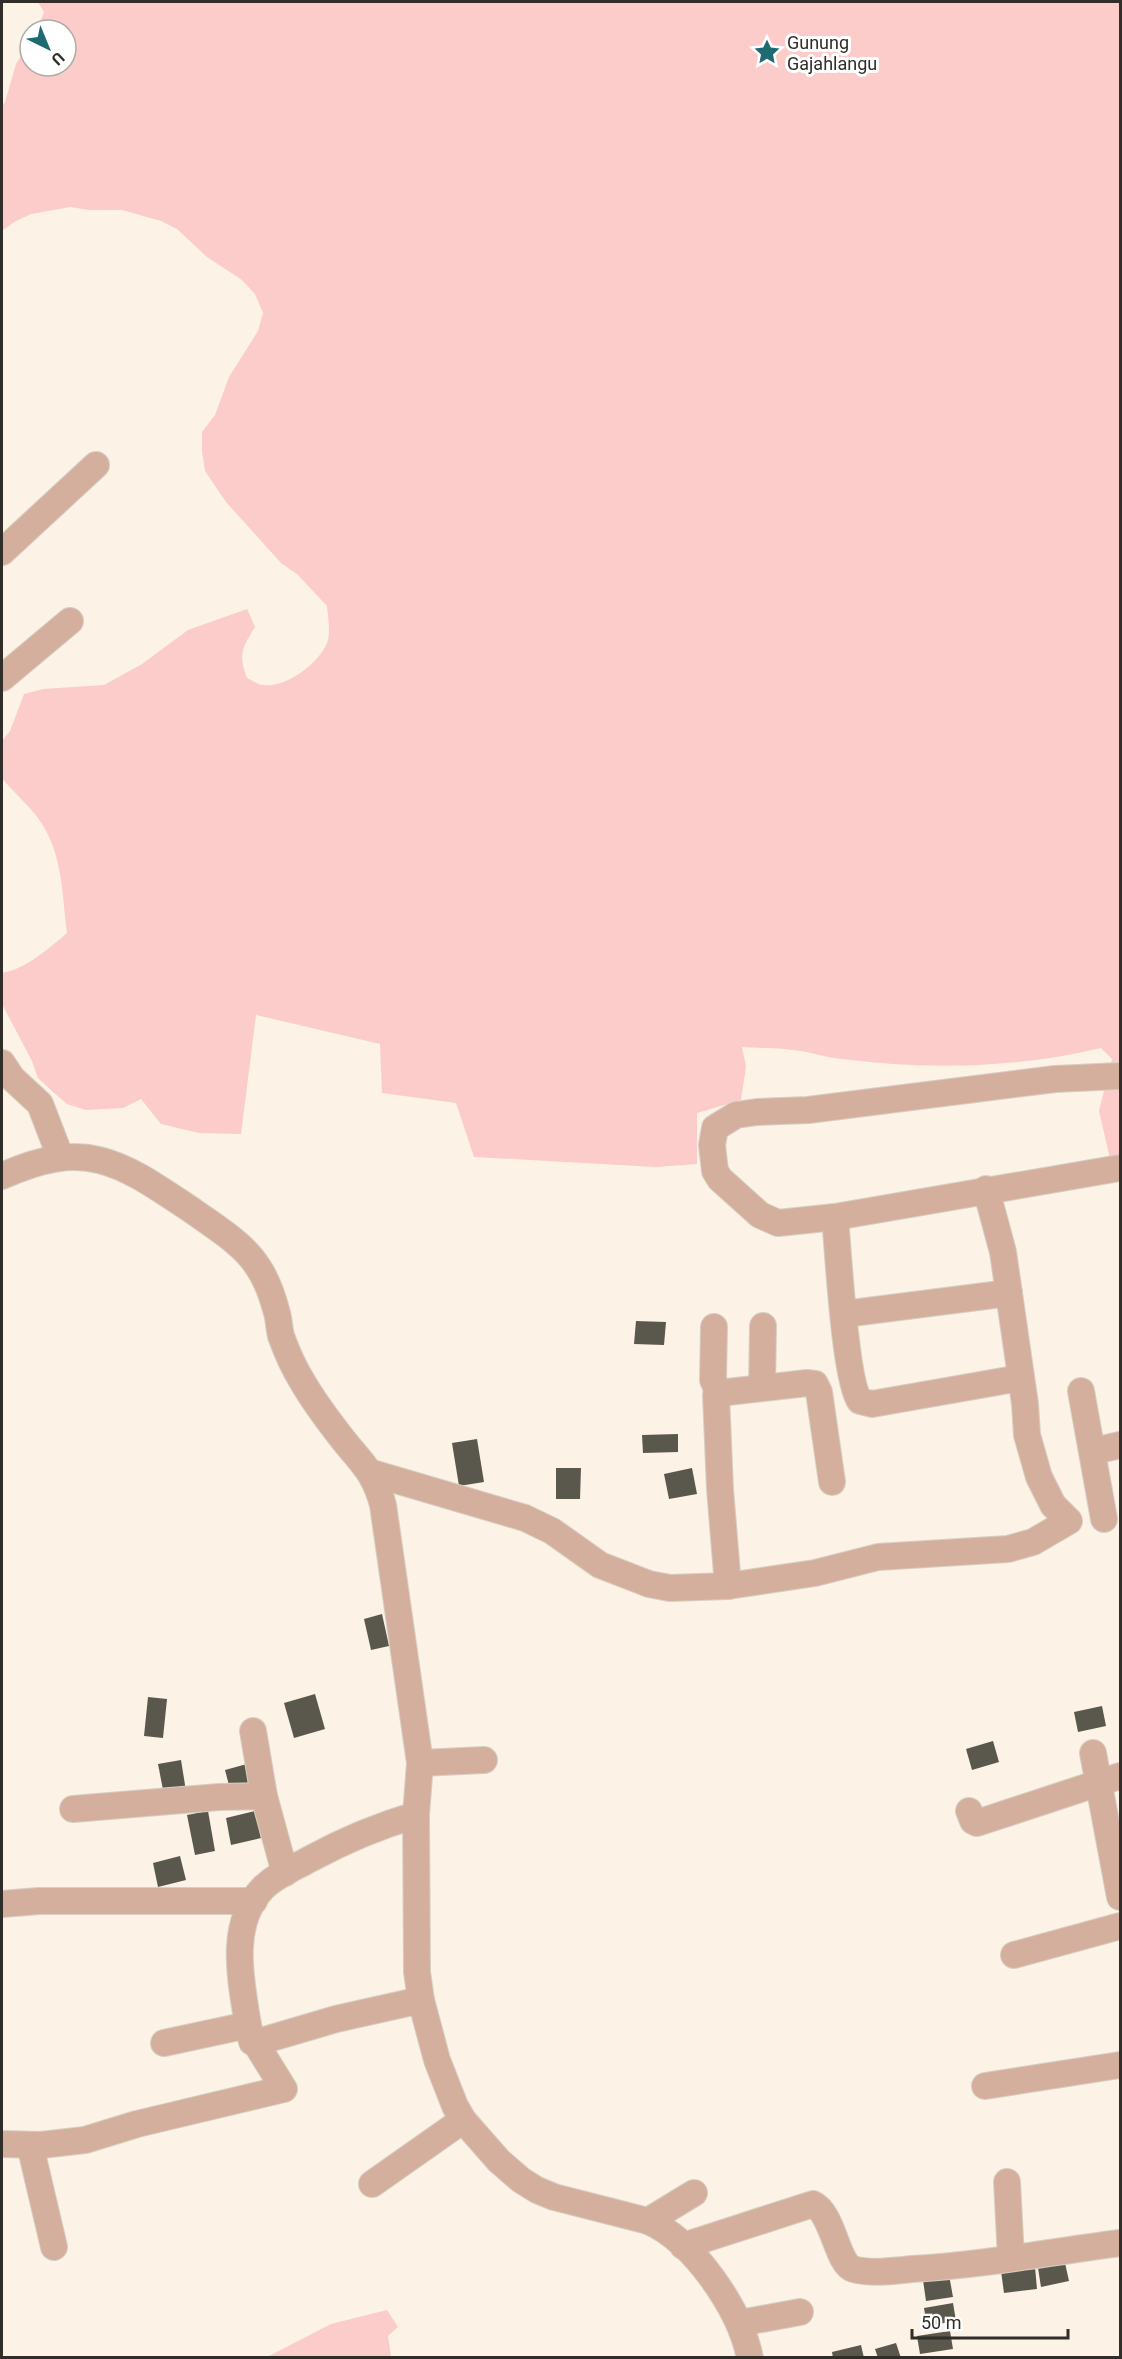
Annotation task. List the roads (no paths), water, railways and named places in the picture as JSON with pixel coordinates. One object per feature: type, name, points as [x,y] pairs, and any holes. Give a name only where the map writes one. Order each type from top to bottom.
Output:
[{"type":"street","points":[[2,552],[96,465]]},
{"type":"street","points":[[2,678],[70,621]]},
{"type":"street","points":[[2,1063],[12,1078],[40,1104],[60,1156]]},
{"type":"street","points":[[1120,1076],[1055,1079],[808,1110],[736,1115],[715,1128],[712,1145],[715,1171],[720,1179],[760,1215],[778,1223],[835,1217],[986,1189],[1026,1185],[1120,1168]]},
{"type":"street","points":[[2,1176],[60,1156],[81,1156],[120,1166],[140,1176],[190,1209],[247,1253],[258,1266],[277,1313],[281,1335],[301,1379],[340,1436],[372,1473],[379,1490],[388,1531],[401,1639],[420,1763],[416,1815],[417,1972],[421,2000],[437,2060],[455,2106],[464,2120],[500,2161],[537,2190],[657,2225],[683,2246],[717,2284],[740,2323],[750,2358]]},
{"type":"street","points":[[986,1189],[1003,1252],[1027,1435],[1039,1477],[1053,1505],[1069,1521]]},
{"type":"street","points":[[835,1217],[844,1314],[855,1395],[860,1401],[865,1404],[1020,1378]]},
{"type":"street","points":[[844,1314],[1009,1293]]},
{"type":"street","points":[[762,1387],[763,1326]]},
{"type":"street","points":[[714,1327],[713,1380],[719,1393]]},
{"type":"street","points":[[719,1393],[807,1383],[817,1386],[832,1482]]},
{"type":"street","points":[[372,1473],[525,1518],[552,1531],[600,1565],[649,1584],[670,1588],[728,1586],[815,1573],[878,1557],[1008,1549],[1033,1542],[1069,1521],[1112,1516],[1094,1451],[1081,1390]]},
{"type":"street","points":[[719,1393],[715,1401],[728,1586]]},
{"type":"street","points":[[1094,1451],[1120,1445]]},
{"type":"street","points":[[253,1731],[264,1796],[285,1873]]},
{"type":"street","points":[[1093,1753],[1110,1779],[1120,1897]]},
{"type":"street","points":[[420,1763],[484,1760]]},
{"type":"street","points":[[969,1811],[973,1821],[977,1823],[1110,1779]]},
{"type":"street","points":[[73,1809],[219,1797],[264,1796]]},
{"type":"street","points":[[2,2144],[65,2144],[137,2124],[284,2089],[259,2036],[241,1979],[239,1950],[246,1919],[254,1901],[263,1888],[285,1873],[350,1838],[416,1815]]},
{"type":"street","points":[[2,1904],[39,1901],[254,1901]]},
{"type":"street","points":[[1014,1955],[1120,1926]]},
{"type":"street","points":[[164,2043],[259,2036],[421,2000]]},
{"type":"street","points":[[985,2086],[1120,2065]]},
{"type":"street","points":[[372,2184],[464,2120]]},
{"type":"street","points":[[30,2145],[54,2247]]},
{"type":"street","points":[[1007,2182],[1011,2258]]},
{"type":"street","points":[[648,2222],[694,2193]]},
{"type":"street","points":[[683,2246],[813,2204],[823,2212],[846,2263],[854,2269],[888,2271],[936,2268],[1120,2242]]},
{"type":"street","points":[[740,2323],[800,2312]]},
{"type":"place","name":"Gunung Gajahlangu","points":[[767,52]]}]
